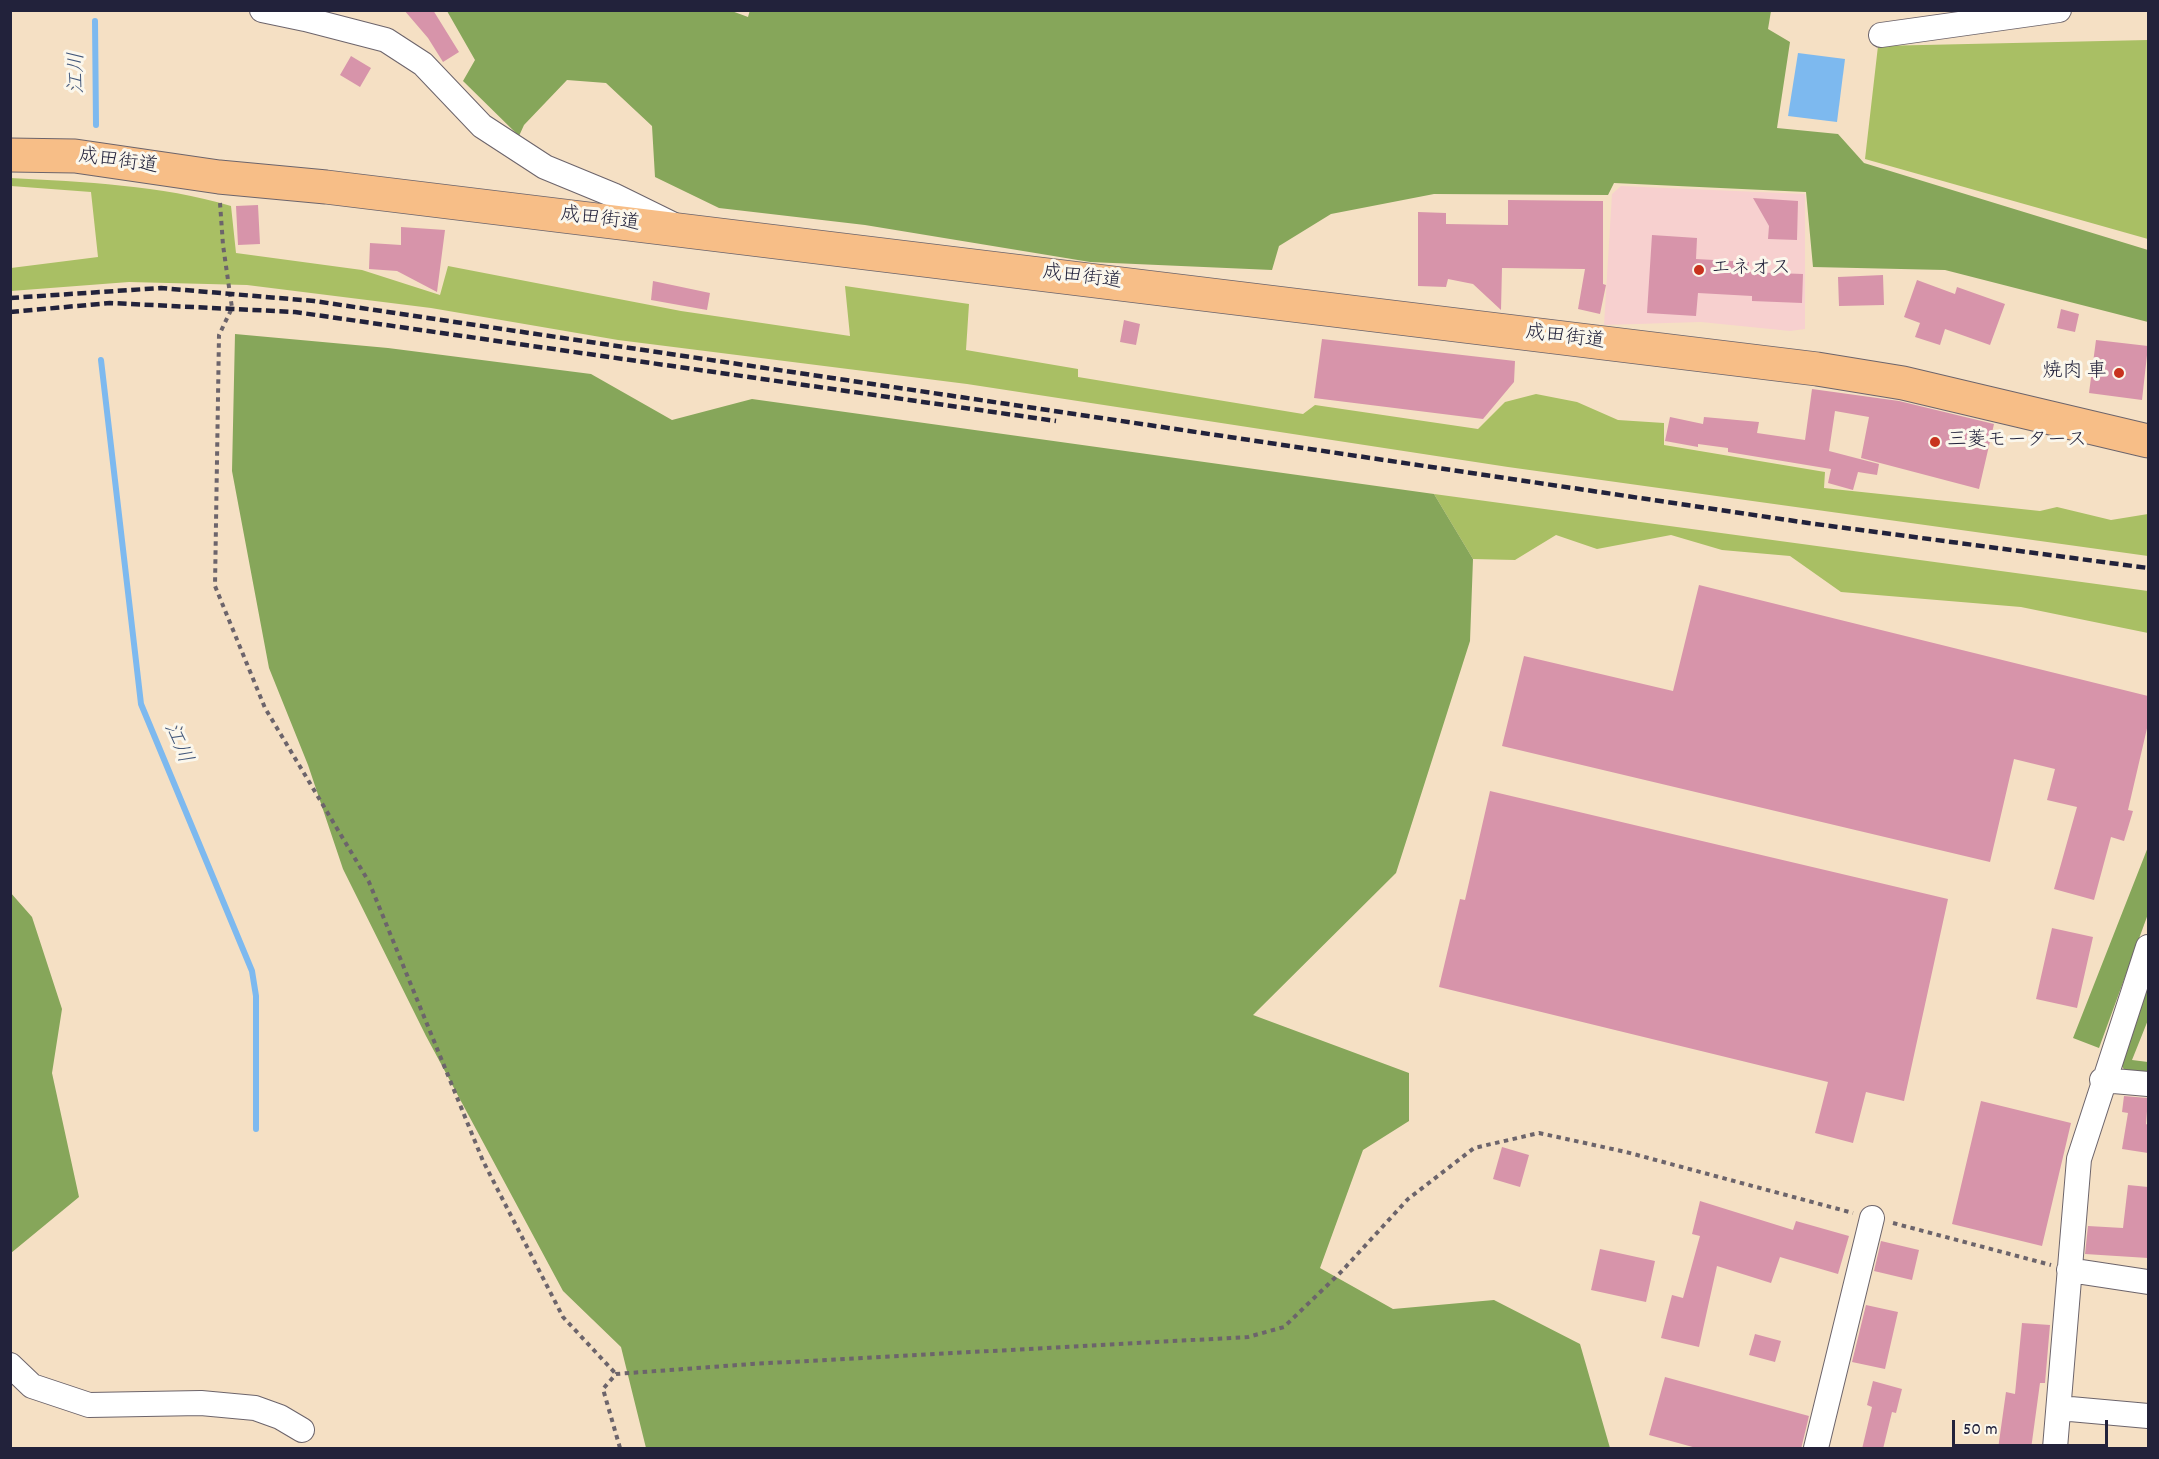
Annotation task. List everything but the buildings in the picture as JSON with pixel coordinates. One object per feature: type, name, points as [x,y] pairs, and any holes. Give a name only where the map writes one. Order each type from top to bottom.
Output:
[{"type":"highway","name":"成田街道","points":[[10,155],[75,156],[219,177],[326,187],[836,248],[1817,369],[1903,383],[2148,441]]},
{"type":"street","points":[[262,10],[305,18],[386,40],[423,64],[482,126],[536,161],[689,232]]},
{"type":"street","points":[[1881,35],[2059,10]]},
{"type":"street","points":[[2055,1449],[2079,1159],[2102,1080],[2148,947]]},
{"type":"street","points":[[2102,1080],[2148,1084]]},
{"type":"street","points":[[1816,1449],[1872,1218]]},
{"type":"street","points":[[2069,1270],[2148,1282]]},
{"type":"street","points":[[10,1365],[32,1386],[89,1405],[201,1403],[255,1408],[280,1417],[302,1430]]},
{"type":"street","points":[[2059,1408],[2148,1416]]},
{"type":"path","points":[[219,177],[223,245],[232,308],[219,335],[215,586],[265,708],[369,882],[483,1161],[562,1317],[616,1374]]},
{"type":"path","points":[[620,1449],[603,1389],[616,1374],[752,1364],[1248,1337],[1284,1327],[1341,1272],[1408,1199],[1474,1148],[1539,1133],[1626,1152],[2069,1270]]},
{"type":"shaded area","points":[[1621,186],[1805,194],[1805,329],[1790,331],[1701,322],[1604,325],[1612,194]]},
{"type":"green space","points":[[729,10],[748,17],[750,10],[1771,11],[1768,29],[1790,42],[1777,128],[1838,134],[1864,163],[2148,250],[2148,322],[1945,270],[1813,267],[1806,192],[1614,183],[1608,195],[1434,194],[1331,214],[1279,246],[1272,270],[1090,262],[865,225],[719,208],[655,177],[652,126],[606,83],[567,80],[524,125],[519,136],[463,81],[475,60],[447,11]]},
{"type":"green space","points":[[2148,40],[2148,239],[1865,159],[1878,46]]},
{"type":"green space","points":[[10,178],[150,189],[231,206],[236,253],[362,270],[440,295],[448,266],[681,311],[850,336],[845,286],[969,304],[966,350],[1078,369],[1078,377],[1303,414],[1315,405],[1478,429],[1505,402],[1536,394],[1577,402],[1618,420],[1664,423],[1664,445],[1825,472],[1824,488],[2040,511],[2057,507],[2111,520],[2148,514],[2148,556],[1508,467],[967,384],[618,340],[431,308],[247,285],[129,282],[11,291],[11,268],[98,257],[91,192],[11,186]]},
{"type":"green space","points":[[235,334],[388,348],[591,374],[672,420],[752,399],[1434,494],[1473,559],[1470,641],[1396,873],[1253,1015],[1409,1073],[1409,1121],[1363,1150],[1320,1268],[1393,1309],[1494,1300],[1580,1344],[1610,1448],[646,1448],[621,1347],[563,1291],[426,1036],[343,869],[308,765],[269,668],[232,471]]},
{"type":"green space","points":[[1434,494],[2148,591],[2148,633],[2021,607],[1841,592],[1790,556],[1722,550],[1671,535],[1597,549],[1556,535],[1515,560],[1473,559]]},
{"type":"green space","points":[[2148,847],[2148,914],[2099,1048],[2073,1038]]},
{"type":"green space","points":[[10,892],[32,917],[62,1009],[52,1073],[79,1197],[11,1253]]},
{"type":"green space","points":[[2148,974],[2148,1020],[2132,1060],[2148,1062],[2148,1073],[2125,1071],[2118,1060]]},
{"type":"water","points":[[1798,53],[1845,59],[1837,122],[1788,116]]},
{"type":"waterway","name":"江川","points":[[95,21],[96,125]]},
{"type":"waterway","name":"江川","points":[[101,360],[141,704],[252,971],[256,996],[256,1129]]},
{"type":"railway","points":[[10,298],[161,288],[314,301],[1808,523],[2148,568]]},
{"type":"railway","points":[[10,312],[110,303],[295,312],[1056,421]]},
{"type":"place","name":"エネオス","points":[[1699,270]]},
{"type":"place","name":"焼肉 車","points":[[2119,373]]},
{"type":"place","name":"三菱モータース","points":[[1935,442]]}]
